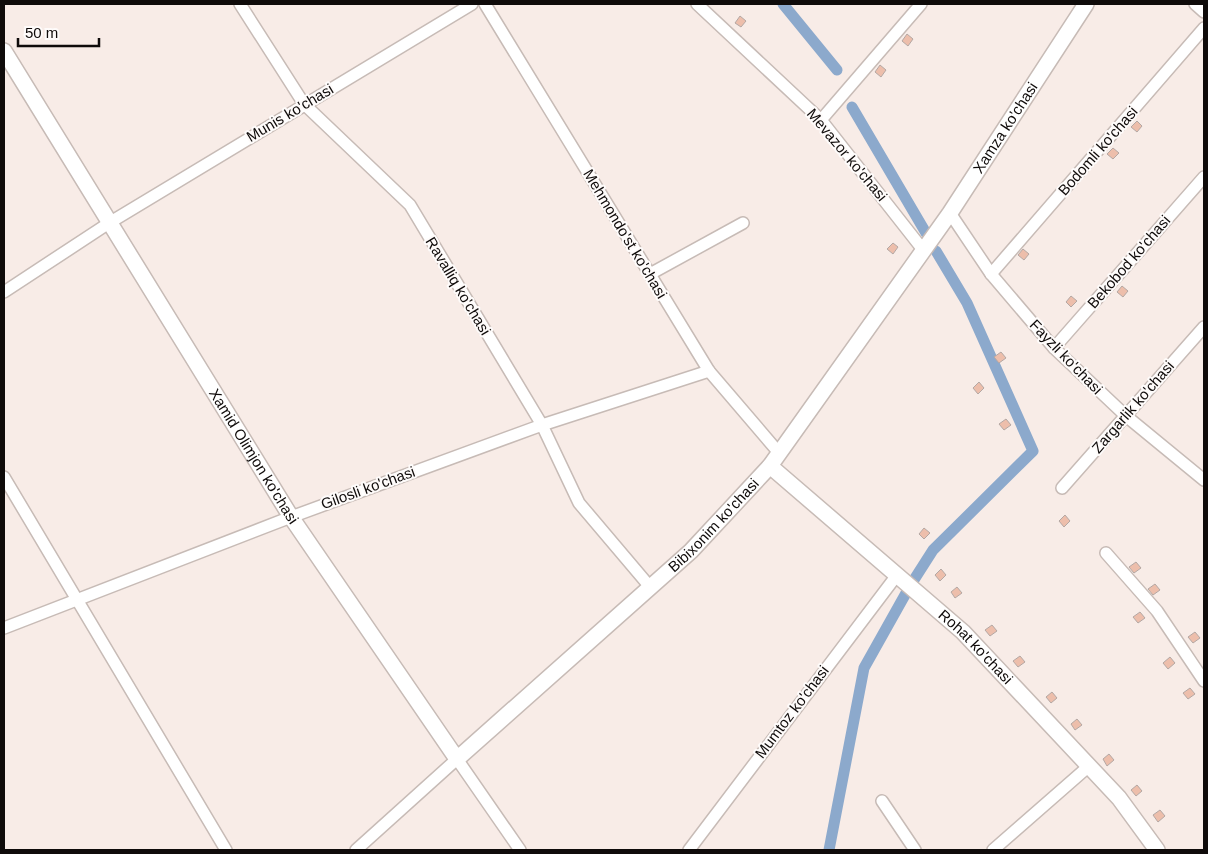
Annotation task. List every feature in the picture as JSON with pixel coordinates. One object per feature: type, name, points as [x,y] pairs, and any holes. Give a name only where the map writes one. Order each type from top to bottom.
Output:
[{"type":"main road","name":"Xamza ko'chasi","points":[[924,251],[1086,4]]},
{"type":"main road","name":"Xamid Olimjon ko'chasi","points":[[4,51],[291,516],[457,759]]},
{"type":"main road","name":"Bibixonim ko'chasi","points":[[457,759],[691,551],[770,466],[924,251]]},
{"type":"main road","name":"Rohat ko'chasi","points":[[770,466],[963,632],[1119,798],[1157,850]]},
{"type":"street","name":"Ravalliq ko'chasi","points":[[240,4],[304,104],[410,205],[542,426],[578,503],[651,588]]},
{"type":"street","name":"Munis ko'chasi","points":[[4,292],[109,223],[472,4]]},
{"type":"street","name":"Mehmondo'st ko'chasi","points":[[485,4],[709,371],[780,454]]},
{"type":"street","name":"Mevazor ko'chasi","points":[[697,4],[821,120],[924,251]]},
{"type":"street","points":[[821,120],[920,4]]},
{"type":"street","points":[[1195,4],[1204,12]]},
{"type":"street","name":"Bodomli ko'chasi","points":[[992,274],[1204,28]]},
{"type":"street","name":"Bekobod ko'chasi","points":[[1054,348],[1204,177]]},
{"type":"street","name":"Fayzli ko'chasi","points":[[950,213],[992,274],[1054,348],[1126,416],[1204,480]]},
{"type":"street","points":[[650,274],[743,223]]},
{"type":"street","name":"Zargarlik ko'chasi","points":[[1062,488],[1204,327]]},
{"type":"street","name":"Gilosli ko'chasi","points":[[4,628],[291,516],[542,426],[709,371]]},
{"type":"street","points":[[4,477],[226,850]]},
{"type":"street","points":[[1106,554],[1157,611],[1204,681]]},
{"type":"street","name":"Mumtoz ko'chasi","points":[[689,850],[897,575]]},
{"type":"street","points":[[356,850],[457,759]]},
{"type":"street","name":"Xamid Olimjon ko'chasi","points":[[457,759],[520,850]]},
{"type":"street","points":[[993,850],[1089,766]]},
{"type":"street","points":[[882,801],[915,850]]},
{"type":"building","points":[[740,16],[746,21],[741,27],[735,23]]},
{"type":"building","points":[[907,34],[913,39],[908,46],[902,41]]},
{"type":"building","points":[[880,65],[886,70],[881,77],[875,72]]},
{"type":"building","points":[[1137,121],[1142,126],[1137,132],[1131,127]]},
{"type":"building","points":[[1113,148],[1119,153],[1113,159],[1107,154]]},
{"type":"building","points":[[893,243],[898,247],[893,254],[887,249]]},
{"type":"building","points":[[1023,249],[1029,254],[1024,260],[1018,255]]},
{"type":"building","points":[[1122,286],[1128,291],[1123,297],[1117,292]]},
{"type":"building","points":[[1071,296],[1077,301],[1071,307],[1066,302]]},
{"type":"building","points":[[1001,352],[1006,358],[999,363],[994,357]]},
{"type":"building","points":[[979,382],[984,388],[978,394],[973,388]]},
{"type":"building","points":[[1006,419],[1011,425],[1004,430],[999,424]]},
{"type":"building","points":[[1065,515],[1070,521],[1064,527],[1059,521]]},
{"type":"building","points":[[924,528],[930,533],[924,539],[919,534]]},
{"type":"building","points":[[1136,562],[1141,568],[1134,573],[1129,567]]},
{"type":"building","points":[[941,569],[946,575],[940,581],[935,575]]},
{"type":"building","points":[[1155,584],[1160,590],[1153,595],[1148,589]]},
{"type":"building","points":[[957,587],[962,593],[955,598],[951,592]]},
{"type":"building","points":[[1140,612],[1145,618],[1138,623],[1133,617]]},
{"type":"building","points":[[992,625],[997,631],[990,636],[985,630]]},
{"type":"building","points":[[1195,632],[1200,638],[1193,643],[1188,637]]},
{"type":"building","points":[[1020,656],[1025,662],[1018,667],[1013,661]]},
{"type":"building","points":[[1170,657],[1175,663],[1168,669],[1163,663]]},
{"type":"building","points":[[1190,688],[1195,694],[1188,699],[1183,693]]},
{"type":"building","points":[[1052,692],[1057,698],[1051,703],[1046,697]]},
{"type":"building","points":[[1077,719],[1082,725],[1075,730],[1071,724]]},
{"type":"building","points":[[1109,754],[1114,760],[1107,766],[1103,759]]},
{"type":"building","points":[[1137,785],[1142,791],[1136,796],[1131,790]]},
{"type":"building","points":[[1160,810],[1165,816],[1158,822],[1153,815]]},
{"type":"waterway","points":[[783,4],[837,70]]},
{"type":"waterway","points":[[852,107],[926,233]]},
{"type":"waterway","points":[[829,850],[864,668],[910,586],[933,550],[1033,451],[967,303],[936,251]]}]
